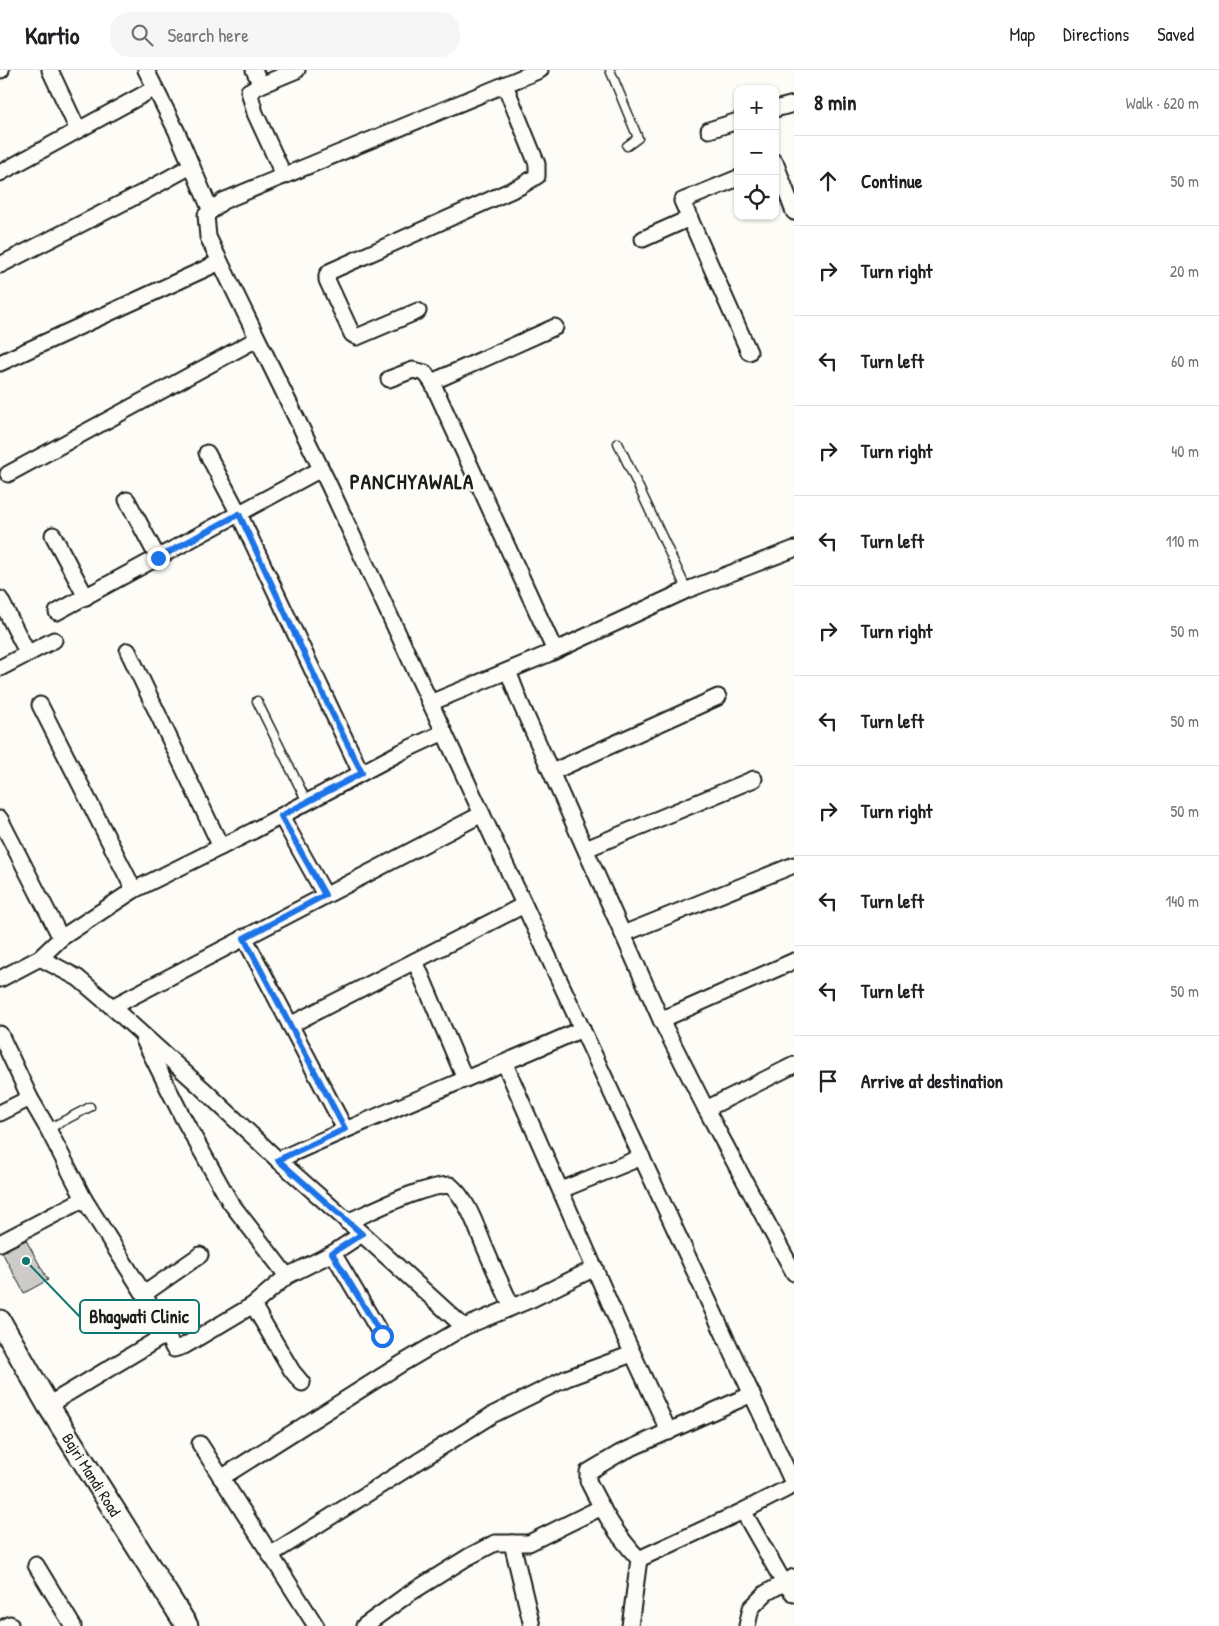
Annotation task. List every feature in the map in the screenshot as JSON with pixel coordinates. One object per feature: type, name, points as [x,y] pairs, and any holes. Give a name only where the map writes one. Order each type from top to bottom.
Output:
[{"type":"street","points":[[50,70],[78,130]]},
{"type":"street","points":[[146,70],[192,166],[211,211]]},
{"type":"street","points":[[254,70],[261,85]]},
{"type":"street","points":[[284,176],[255,113],[249,91],[298,70]]},
{"type":"street","points":[[540,70],[223,201],[206,215],[208,237],[321,469],[794,1485],[639,1559]]},
{"type":"street","points":[[418,311],[357,337],[352,334],[327,280],[327,275],[530,182],[537,176],[537,164],[504,85]]},
{"type":"street","points":[[0,173],[155,88]]},
{"type":"street","points":[[779,108],[794,104]]},
{"type":"street","points":[[709,130],[734,122]]},
{"type":"street","points":[[0,264],[142,194],[192,166]]},
{"type":"street","points":[[779,169],[789,187],[794,212]]},
{"type":"street","points":[[734,180],[682,201],[749,352]]},
{"type":"street","points":[[643,239],[690,218]]},
{"type":"street","points":[[0,362],[220,262]]},
{"type":"street","points":[[432,382],[555,327]]},
{"type":"street","points":[[8,474],[257,339]]},
{"type":"street","points":[[390,379],[413,370],[425,373],[432,382],[555,651]]},
{"type":"street","points":[[207,453],[239,514],[362,773]]},
{"type":"street","points":[[57,612],[321,469]]},
{"type":"street","points":[[127,500],[158,558]]},
{"type":"street","points":[[53,535],[86,597]]},
{"type":"street","points":[[430,703],[555,651],[688,590],[794,549]]},
{"type":"street","points":[[0,599],[28,654]]},
{"type":"street","points":[[0,668],[54,640]]},
{"type":"street","points":[[128,651],[221,846]]},
{"type":"street","points":[[508,671],[661,1020],[706,1109],[794,1273]]},
{"type":"street","points":[[552,772],[718,698]]},
{"type":"street","points":[[40,705],[134,890]]},
{"type":"street","points":[[0,979],[40,958],[61,938],[134,890],[444,732]]},
{"type":"street","points":[[586,849],[754,779]]},
{"type":"street","points":[[112,1007],[482,814]]},
{"type":"street","points":[[281,816],[325,895]]},
{"type":"street","points":[[0,819],[61,938]]},
{"type":"street","points":[[623,934],[794,865]]},
{"type":"street","points":[[290,1025],[524,904]]},
{"type":"street","points":[[244,938],[345,1129]]},
{"type":"street","points":[[40,958],[78,978],[112,1007],[278,1160],[464,1327]]},
{"type":"street","points":[[415,961],[465,1079]]},
{"type":"street","points":[[661,1020],[794,961]]},
{"type":"street","points":[[278,1160],[345,1129],[505,1064],[582,1029]]},
{"type":"street","points":[[140,1032],[182,1116],[230,1202],[287,1276]]},
{"type":"street","points":[[0,1034],[30,1098],[84,1199],[144,1294],[174,1349],[184,1346],[253,1305],[287,1276],[332,1253],[362,1234]]},
{"type":"street","points":[[505,1064],[632,1354],[669,1432]]},
{"type":"street","points":[[706,1109],[793,1068]]},
{"type":"street","points":[[0,1113],[30,1098]]},
{"type":"street","points":[[561,1190],[642,1157]]},
{"type":"street","points":[[347,1222],[415,1194],[439,1186],[450,1185],[459,1192],[469,1209],[512,1307]]},
{"type":"street","points":[[0,1243],[84,1199]]},
{"type":"street","points":[[332,1253],[382,1336]]},
{"type":"street","points":[[144,1294],[200,1255]]},
{"type":"street","points":[[221,1478],[400,1364],[464,1327],[595,1268]]},
{"type":"street","points":[[253,1305],[292,1370],[302,1383]]},
{"type":"street","name":"Bajri Mandi Road","points":[[0,1321],[48,1405],[187,1626]]},
{"type":"street","points":[[48,1405],[165,1335]]},
{"type":"street","points":[[0,1350],[170,1626]]},
{"type":"street","points":[[270,1555],[492,1415],[567,1378],[632,1354]]},
{"type":"street","points":[[639,1559],[622,1541],[602,1507],[588,1481],[588,1472],[620,1453],[752,1394]]},
{"type":"street","points":[[200,1444],[316,1626]]},
{"type":"street","points":[[364,1626],[407,1594],[495,1543],[529,1543],[602,1507]]},
{"type":"street","points":[[743,1511],[791,1585],[766,1593],[751,1608],[747,1626]]},
{"type":"street","points":[[512,1543],[532,1626]]},
{"type":"street","points":[[630,1626],[639,1559]]},
{"type":"street","points":[[36,1565],[72,1626]]},
{"type":"lane","points":[[610,70],[638,138],[627,146]]},
{"type":"lane","points":[[618,443],[688,590]]},
{"type":"lane","points":[[257,701],[307,802]]},
{"type":"lane","points":[[48,1129],[90,1107]]},
{"type":"building","points":[[26,1240],[48,1280],[24,1293],[2,1252]]},
{"type":"place","name":"Bhagwati Clinic","points":[[26,1261]]},
{"type":"district","name":"PANCHYAWALA","points":[[412,481]]},
{"type":"route","points":[[158,558],[239,514],[362,773],[281,816],[325,895],[244,938],[345,1129],[278,1160],[362,1234],[332,1253],[382,1336]]}]
